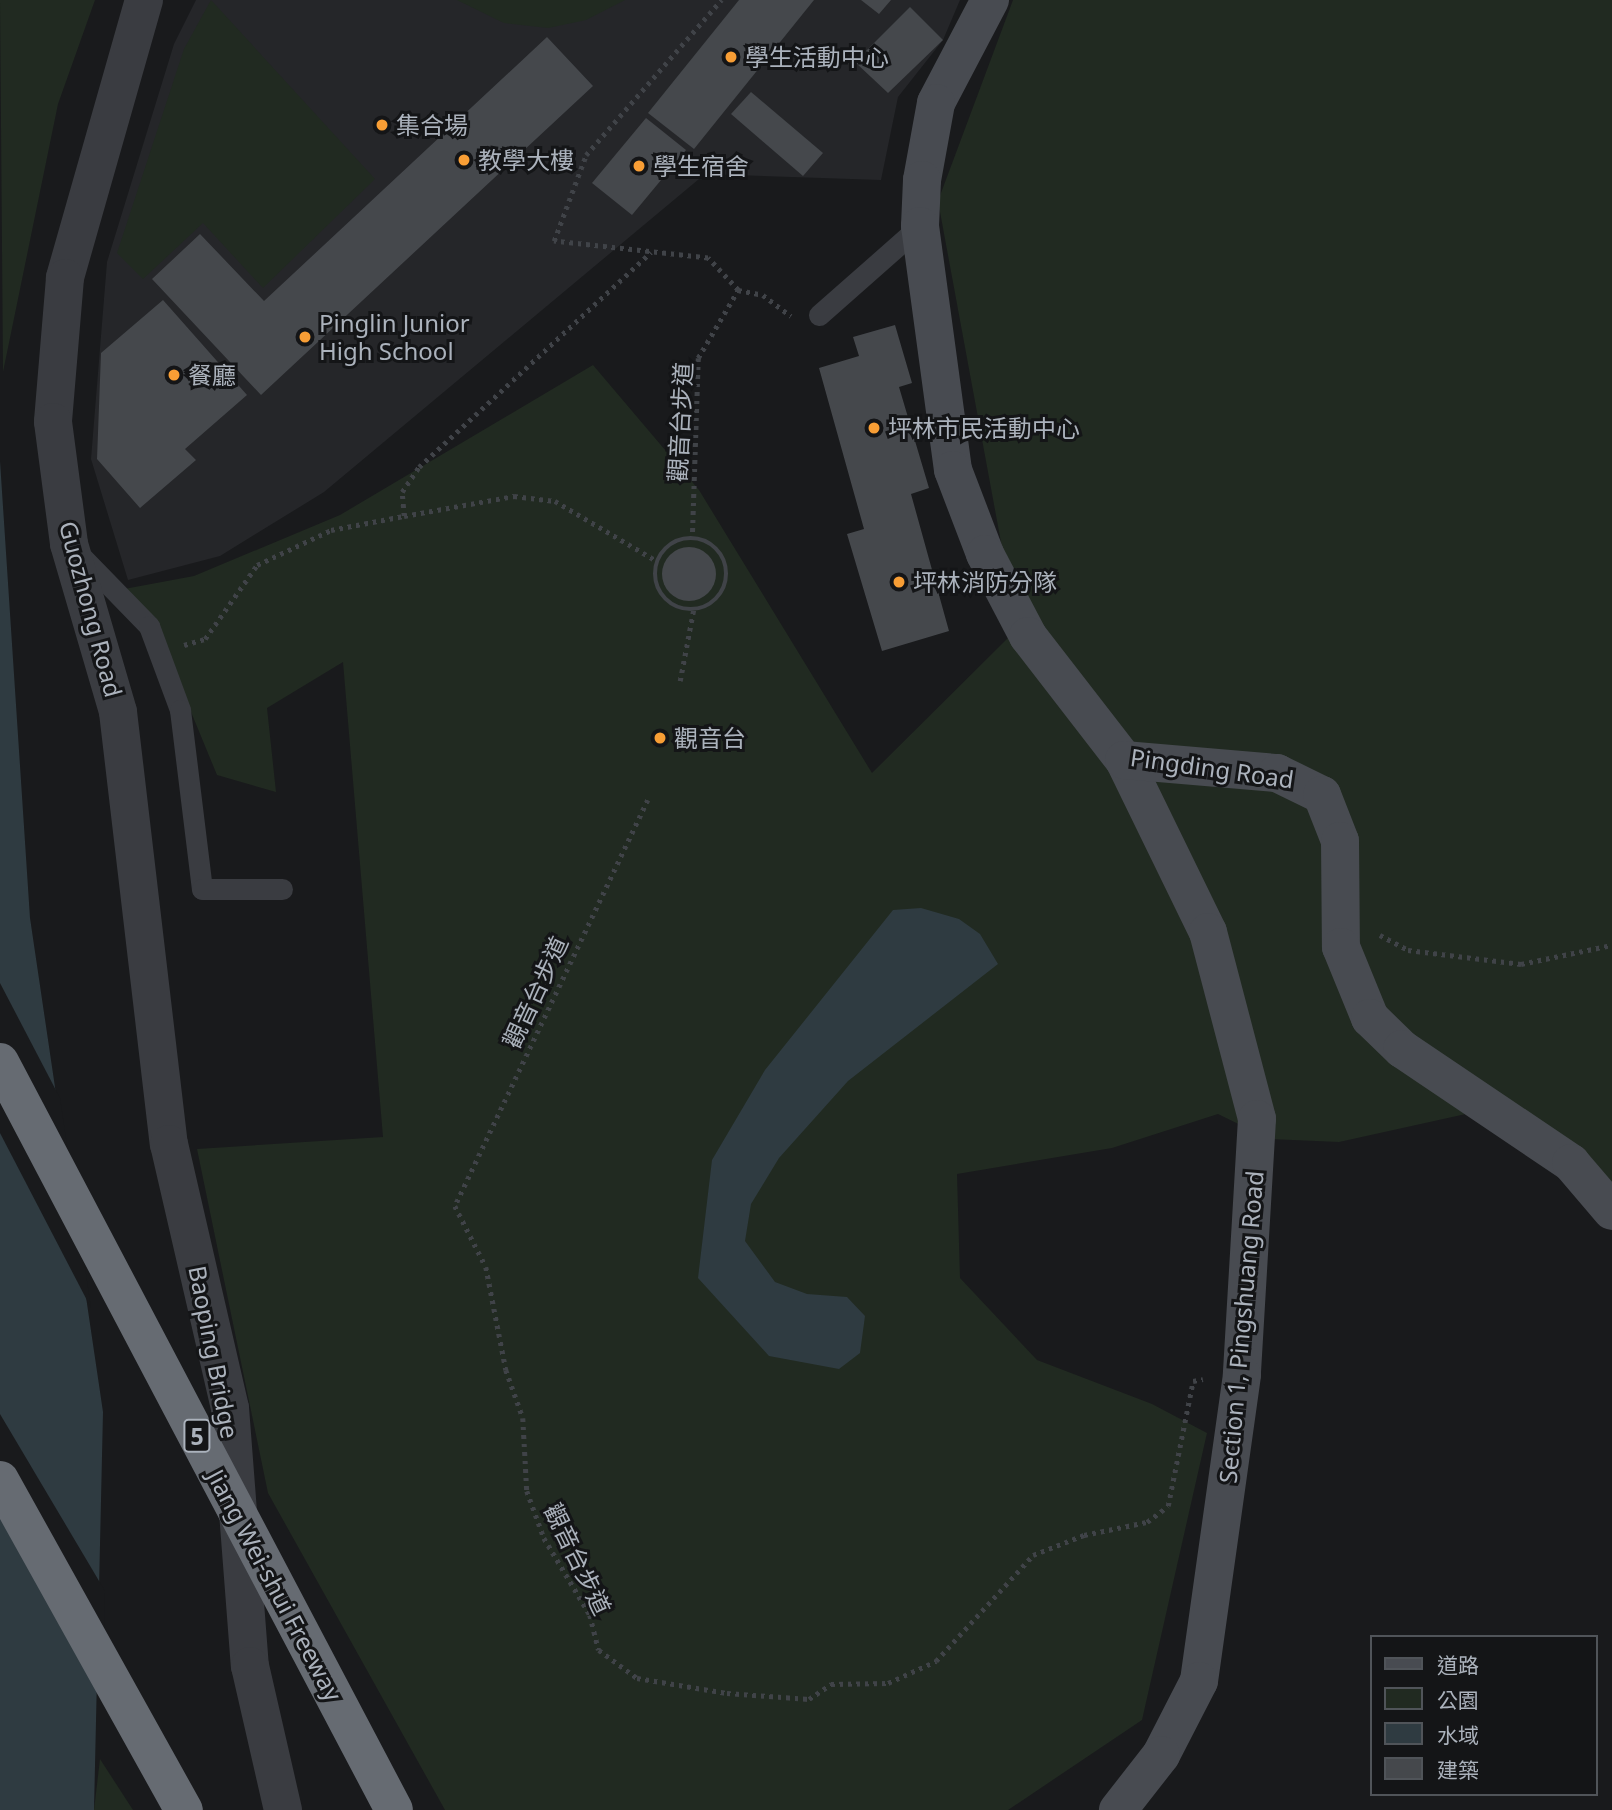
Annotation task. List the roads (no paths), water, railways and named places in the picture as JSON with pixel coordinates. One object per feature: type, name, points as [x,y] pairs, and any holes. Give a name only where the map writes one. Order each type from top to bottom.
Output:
[{"type":"highway","name":"Jiang Wei-shui Freeway","points":[[0,1062],[394,1810]]},
{"type":"highway","points":[[0,1480],[184,1810]]},
{"type":"main road","name":"Pingding Road","points":[[990,0],[936,103],[920,226],[953,470],[985,554],[1028,636],[1124,760],[1277,773],[1322,795],[1340,841],[1341,947],[1370,1018],[1402,1049],[1571,1163],[1612,1211]]},
{"type":"main road","name":"Section 1, Pingshuang Road","points":[[1118,1810],[1161,1755],[1199,1681],[1242,1375],[1257,1119],[1208,932],[1124,760]]},
{"type":"street","name":"Guozhong Road","points":[[144,0],[65,278],[53,422],[69,544],[118,712],[169,1143]]},
{"type":"street","name":"Baoping Bridge","points":[[169,1143],[230,1408],[250,1666],[283,1810]]},
{"type":"lane","points":[[819,315],[920,226]]},
{"type":"lane","points":[[69,544],[149,626],[180,710],[202,889],[282,889]]},
{"type":"water","points":[[0,461],[30,918],[103,1412],[94,1810],[0,1810]]},
{"type":"water","points":[[921,908],[959,919],[980,934],[998,964],[848,1081],[779,1158],[751,1204],[745,1241],[775,1282],[807,1294],[847,1297],[865,1316],[860,1353],[839,1369],[769,1356],[698,1278],[712,1160],[765,1070],[893,910]]},
{"type":"place","name":"學生活動中心","points":[[731,57]]},
{"type":"place","name":"集合場","points":[[382,125]]},
{"type":"place","name":"教學大樓","points":[[464,160]]},
{"type":"place","name":"學生宿舍","points":[[639,166]]},
{"type":"place","name":"Pinglin Junior High School","points":[[305,337]]},
{"type":"place","name":"餐廳","points":[[174,375]]},
{"type":"place","name":"坪林市民活動中心","points":[[874,428]]},
{"type":"place","name":"坪林消防分隊","points":[[899,582]]},
{"type":"place","name":"觀音台","points":[[660,738]]}]
